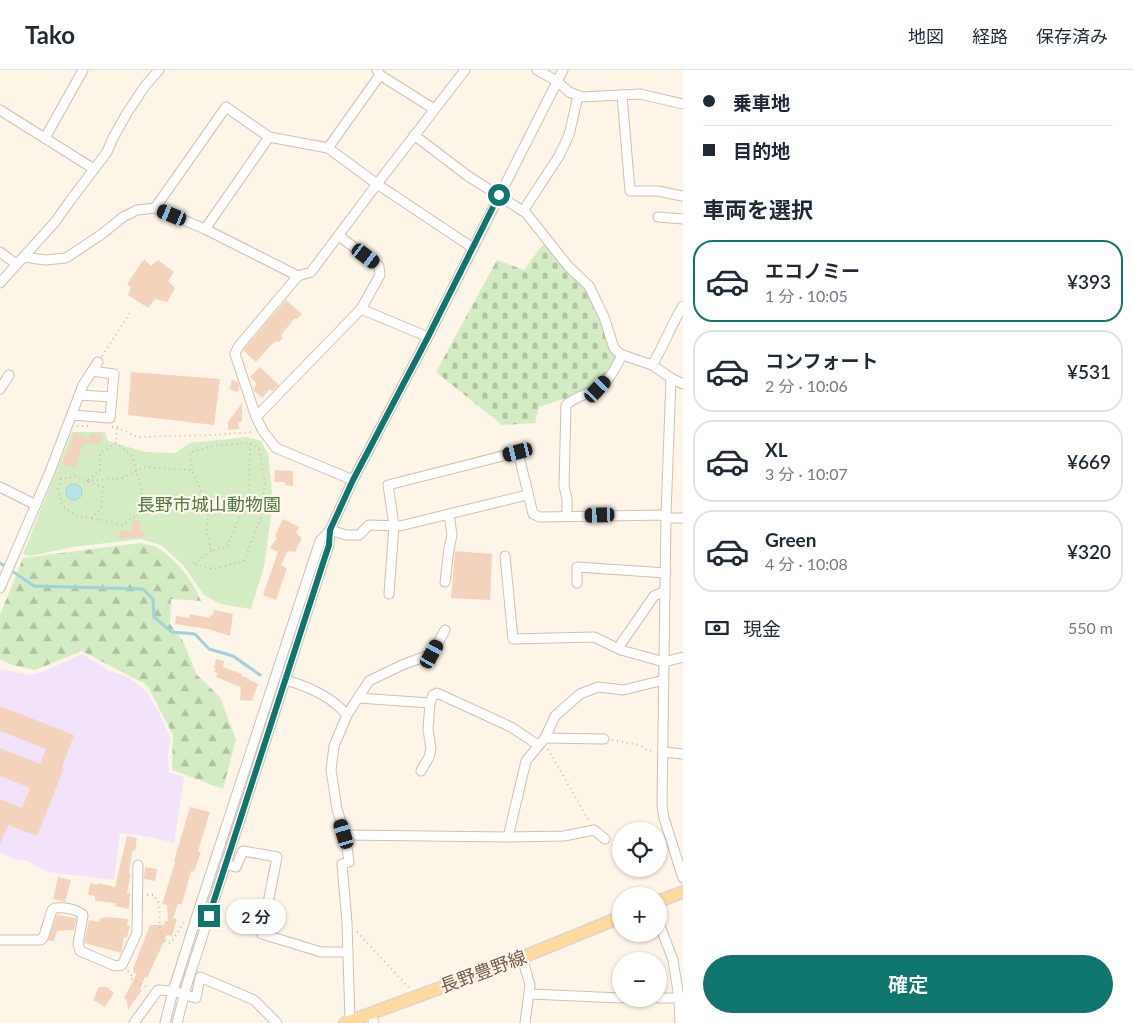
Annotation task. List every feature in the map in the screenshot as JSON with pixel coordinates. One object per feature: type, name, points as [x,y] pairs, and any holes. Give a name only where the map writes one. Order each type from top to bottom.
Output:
[{"type":"main road","points":[[667,899],[683,892]]},
{"type":"main road","name":"長野豊野線","points":[[347,1022],[372,1018],[416,996],[522,957],[612,921]]},
{"type":"street","points":[[45,138],[83,70]]},
{"type":"street","points":[[0,282],[56,222],[107,152],[113,138],[145,86],[159,70]]},
{"type":"street","points":[[353,480],[276,448],[263,431],[256,417],[235,354],[238,347],[298,276],[312,272],[465,70]]},
{"type":"street","points":[[538,70],[569,92],[582,97],[640,94],[683,104]]},
{"type":"street","points":[[165,1023],[173,991],[320,542],[330,530],[353,480],[428,337],[563,70]]},
{"type":"street","points":[[328,148],[378,72],[434,110]]},
{"type":"street","points":[[622,95],[630,191],[658,191],[682,196]]},
{"type":"street","points":[[523,211],[559,156],[569,135],[578,96]]},
{"type":"street","points":[[155,208],[226,107],[269,137],[328,148],[377,184],[473,248]]},
{"type":"street","points":[[0,110],[94,169]]},
{"type":"street","points":[[414,135],[468,176],[523,211],[568,266],[590,286],[604,317],[614,348],[622,355],[652,365],[683,384]]},
{"type":"street","points":[[205,228],[269,137]]},
{"type":"street","points":[[24,257],[45,260],[66,258],[102,234],[123,217],[137,210],[155,208],[205,228],[298,276]]},
{"type":"street","points":[[658,217],[683,219]]},
{"type":"street","points":[[256,417],[361,309],[380,275],[379,266],[339,236]]},
{"type":"street","points":[[0,252],[16,264]]},
{"type":"street","points":[[652,365],[683,306]]},
{"type":"street","points":[[361,309],[428,337]]},
{"type":"street","points":[[567,516],[567,499],[564,486],[566,405],[572,399],[598,389],[612,374],[622,355]]},
{"type":"street","points":[[0,588],[49,474],[83,384],[98,362]]},
{"type":"street","points":[[69,421],[110,418],[114,374],[92,371]]},
{"type":"street","points":[[0,389],[9,375]]},
{"type":"street","points":[[671,378],[666,516],[662,805],[664,818],[683,878]]},
{"type":"street","points":[[80,394],[112,397]]},
{"type":"street","points":[[389,594],[394,525],[388,485],[518,452],[533,514],[540,517],[666,516],[683,518]]},
{"type":"street","points":[[0,487],[36,505]]},
{"type":"street","points":[[330,530],[346,535],[359,535],[369,525],[400,526],[527,495]]},
{"type":"street","points":[[445,582],[452,535],[448,514]]},
{"type":"street","points":[[177,1023],[184,994],[329,545],[330,530]]},
{"type":"street","points":[[505,556],[513,639],[594,637],[618,648],[664,662],[683,657]]},
{"type":"street","points":[[578,584],[577,567],[666,573]]},
{"type":"street","points":[[618,648],[654,596],[665,591]]},
{"type":"street","points":[[347,1022],[348,923],[342,864],[349,862],[337,809],[331,770],[334,746],[347,715],[369,681],[402,665],[432,654],[445,630]]},
{"type":"street","points":[[285,680],[303,685],[339,706],[347,715]]},
{"type":"street","points":[[508,837],[526,761],[542,741],[555,716],[580,694],[598,687],[623,690],[664,680]]},
{"type":"street","points":[[421,771],[431,750],[428,729],[430,703],[433,695],[437,693],[542,741],[604,739]]},
{"type":"street","points":[[358,698],[430,703]]},
{"type":"street","points":[[663,752],[683,754]]},
{"type":"street","points":[[344,834],[508,837],[564,836],[594,830],[605,839]]},
{"type":"street","points":[[226,864],[236,867],[243,851],[277,857],[262,934],[321,952],[348,952]]},
{"type":"street","points":[[0,940],[41,940],[52,910],[63,908],[80,912],[83,915],[78,944],[80,951],[115,966],[122,965],[138,933],[138,865]]},
{"type":"street","points":[[666,942],[673,960],[681,998],[680,1023]]},
{"type":"street","points":[[522,957],[530,985],[525,1023]]},
{"type":"street","points":[[134,1023],[158,990],[173,991],[196,998],[200,977],[254,1000],[277,1023]]},
{"type":"street","points":[[530,994],[612,998]]},
{"type":"street","points":[[667,998],[681,998]]},
{"type":"path","points":[[98,362],[131,311]]},
{"type":"path","points":[[69,421],[97,426]]},
{"type":"path","points":[[107,427],[117,427],[137,437],[212,435],[263,431]]},
{"type":"path","points":[[116,443],[117,427]]},
{"type":"path","points":[[61,479],[58,490],[62,506],[77,516],[122,525],[138,514],[142,491],[132,456],[116,443]]},
{"type":"path","points":[[86,482],[100,470],[100,453],[116,443]]},
{"type":"path","points":[[211,551],[207,531],[208,508],[192,470],[190,453],[211,446],[250,443],[259,449],[265,480],[261,518],[244,561],[213,569],[192,564],[211,551],[227,547],[249,494],[250,443]]},
{"type":"path","points":[[86,482],[122,478],[144,467],[192,470]]},
{"type":"path","points":[[49,474],[61,479],[76,476],[86,482],[103,487],[100,506],[92,518]]},
{"type":"path","points":[[604,739],[639,745],[647,750],[663,752]]},
{"type":"path","points":[[542,741],[594,830]]},
{"type":"path","points":[[138,894],[154,895],[159,904],[161,936],[166,943],[171,943],[186,920]]},
{"type":"path","points":[[356,931],[416,996]]},
{"type":"path","points":[[122,965],[132,976],[130,979],[156,992]]},
{"type":"shaded area","points":[[82,654],[108,670],[128,677],[147,692],[170,737],[169,772],[184,777],[174,843],[151,837],[120,833],[114,880],[48,872],[26,860],[20,861],[0,853],[0,669],[31,675]]},
{"type":"green space","points":[[544,243],[564,268],[582,285],[596,307],[610,349],[617,358],[600,382],[570,397],[539,407],[535,423],[502,425],[436,372],[497,260],[524,270]]},
{"type":"green space","name":"長野市城山動物園","points":[[72,432],[105,432],[108,441],[145,452],[175,453],[190,443],[247,437],[261,441],[268,454],[273,502],[264,567],[251,609],[220,604],[204,595],[183,565],[161,545],[141,539],[73,547],[30,556],[23,554]]},
{"type":"green space","points":[[140,543],[156,547],[170,557],[194,586],[201,601],[171,599],[170,624],[182,639],[197,675],[220,697],[236,739],[223,789],[172,770],[173,735],[147,685],[82,651],[35,670],[12,665],[0,659],[0,615],[23,558]]},
{"type":"water","points":[[71,484],[77,484],[82,489],[80,498],[71,500],[66,495],[66,489]]},
{"type":"building","points":[[144,259],[151,266],[158,260],[174,272],[168,281],[175,288],[167,302],[155,299],[148,308],[128,295],[131,287],[127,284]]},
{"type":"building","points":[[286,300],[302,314],[297,319],[295,318],[281,335],[283,338],[271,345],[256,362],[243,350]]},
{"type":"building","points":[[260,367],[279,385],[272,391],[270,389],[262,398],[254,391],[253,389],[257,384],[250,377]]},
{"type":"building","points":[[131,372],[220,379],[214,425],[128,415]]},
{"type":"building","points":[[232,380],[238,382],[238,392],[229,389]]},
{"type":"building","points":[[242,403],[242,422],[238,422],[239,429],[228,430],[228,422]]},
{"type":"building","points":[[75,433],[90,440],[90,434],[101,434],[102,443],[83,444],[75,468],[62,464]]},
{"type":"building","points":[[275,470],[293,471],[293,486],[285,485],[285,482],[274,482]]},
{"type":"building","points":[[283,519],[299,527],[296,533],[302,538],[295,552],[288,551],[281,565],[287,568],[276,600],[263,595],[278,552],[270,548],[277,538],[275,536]]},
{"type":"building","points":[[132,521],[140,521],[140,531],[145,531],[145,537],[119,538],[119,531],[132,531]]},
{"type":"building","points":[[455,551],[492,554],[490,600],[451,598]]},
{"type":"building","points":[[214,610],[233,614],[230,636],[208,629],[175,624],[176,616],[189,618],[190,614],[210,618]]},
{"type":"building","points":[[216,659],[224,661],[223,667],[242,674],[241,676],[249,678],[249,680],[258,684],[252,701],[240,700],[241,687],[216,677],[218,673],[214,672],[216,668],[214,668]]},
{"type":"building","points":[[0,706],[74,735],[62,767],[64,768],[37,836],[8,825],[0,844],[0,799],[22,808],[30,788],[0,776],[0,748],[40,764],[46,749],[0,731]]},
{"type":"building","points":[[190,807],[210,812],[198,851],[201,852],[194,872],[191,871],[182,904],[178,904],[173,918],[177,919],[172,936],[167,935],[147,978],[145,977],[140,989],[142,990],[128,1010],[127,1000],[124,998],[137,974],[134,973],[133,969],[150,925],[164,925],[165,921],[168,921],[167,905],[162,904]]},
{"type":"building","points":[[127,836],[137,838],[129,873],[131,874],[127,893],[130,893],[129,909],[115,906],[116,903],[95,901],[95,896],[88,895],[90,883],[115,887]]},
{"type":"building","points":[[145,867],[157,869],[155,881],[144,879]]},
{"type":"building","points":[[58,877],[71,880],[65,902],[53,899]]},
{"type":"building","points":[[57,915],[76,918],[74,930],[57,931],[54,941],[48,941]]},
{"type":"building","points":[[100,918],[128,919],[127,925],[130,926],[127,937],[124,937],[121,953],[84,943],[89,920],[99,922]]},
{"type":"building","points":[[99,987],[107,987],[114,993],[105,1007],[93,1000]]},
{"type":"waterway","points":[[0,563],[34,586],[143,589],[153,599],[154,617],[172,632],[195,634],[209,649],[233,656],[260,675]]},
{"type":"route","points":[[209,916],[329,545],[330,530],[353,480],[428,337],[499,195]]}]
